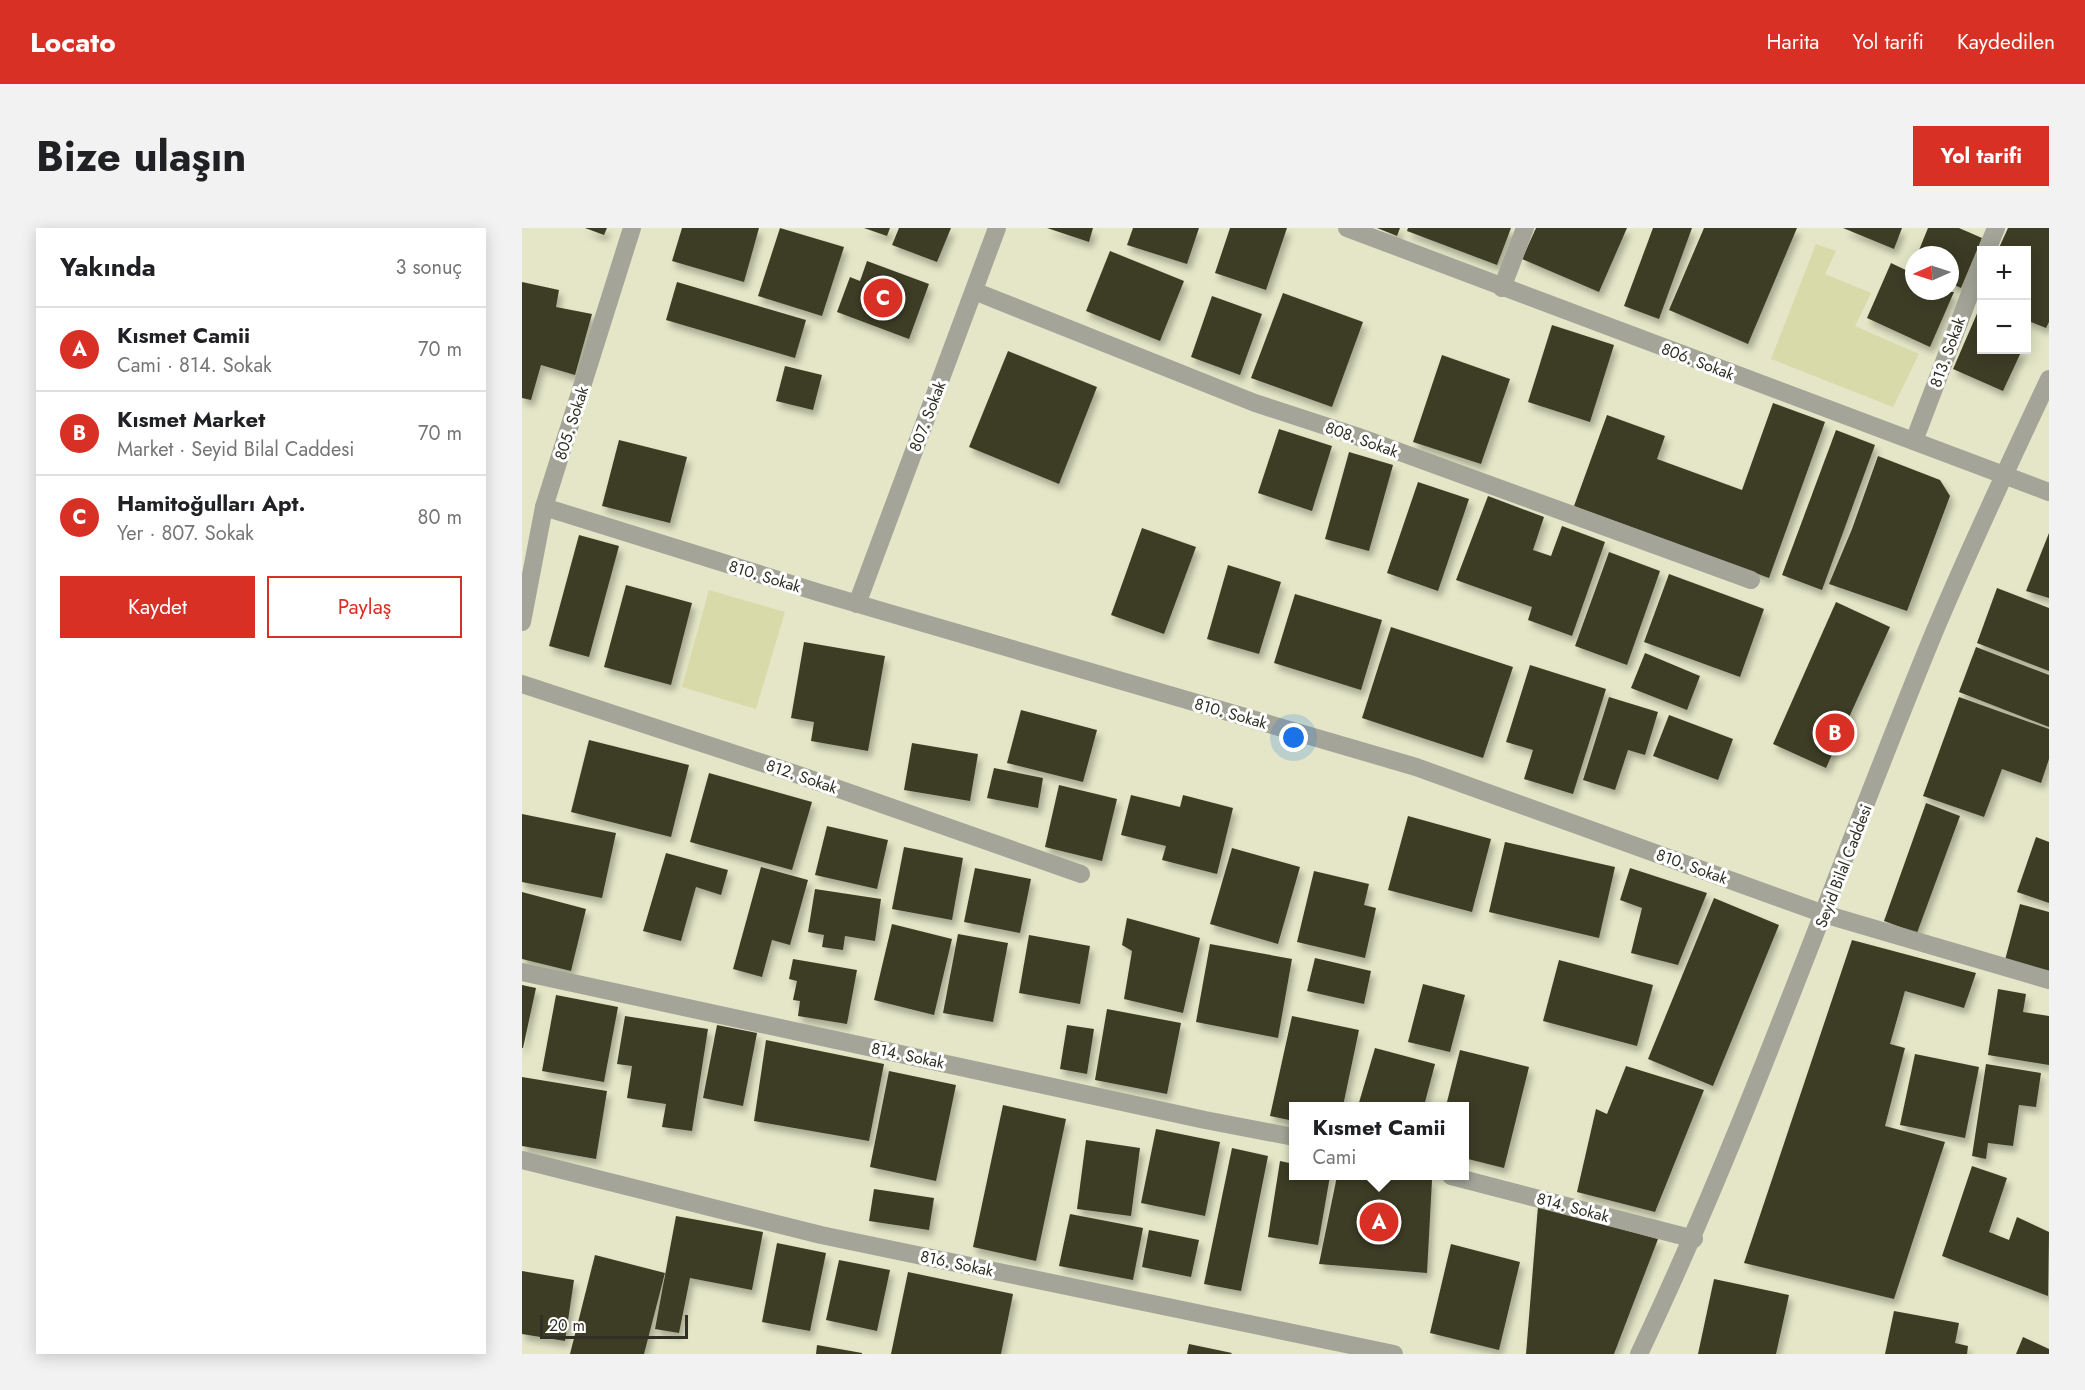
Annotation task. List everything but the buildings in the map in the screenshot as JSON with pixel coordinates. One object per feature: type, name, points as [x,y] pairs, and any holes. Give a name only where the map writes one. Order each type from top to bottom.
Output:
[{"type":"street","name":"805. Sokak","points":[[522,622],[544,507],[632,228]]},
{"type":"street","name":"807. Sokak","points":[[857,604],[997,228]]},
{"type":"street","name":"806. Sokak","points":[[1347,228],[2049,492]]},
{"type":"street","points":[[1502,288],[1525,228]]},
{"type":"street","points":[[1989,246],[1996,228]]},
{"type":"street","name":"813. Sokak","points":[[1914,441],[1977,275]]},
{"type":"street","name":"808. Sokak","points":[[974,291],[1255,403],[1356,436],[1751,580]]},
{"type":"street","name":"Seyid Bilal Caddesi","points":[[1640,1354],[1694,1239],[1933,636],[2003,475],[2049,379]]},
{"type":"street","name":"810. Sokak","points":[[544,507],[857,604],[1416,767],[1824,914],[2049,980]]},
{"type":"street","name":"812. Sokak","points":[[522,684],[796,774],[1081,874]]},
{"type":"street","name":"814. Sokak","points":[[522,972],[1289,1136]]},
{"type":"street","name":"816. Sokak","points":[[522,1160],[821,1235],[1394,1354]]},
{"type":"street","name":"814. Sokak","points":[[1466,1180],[1694,1239]]},
{"type":"green space","points":[[1816,244],[1836,251],[1825,274],[1871,293],[1855,326],[1919,354],[1893,407],[1771,359]]},
{"type":"green space","points":[[709,590],[785,612],[756,709],[682,687]]},
{"type":"place","name":"Hamitoğulları Apt.","points":[[883,298]]},
{"type":"place","name":"Kısmet Market","points":[[1835,733]]},
{"type":"place","name":"Kısmet Camii","points":[[1379,1222]]}]
